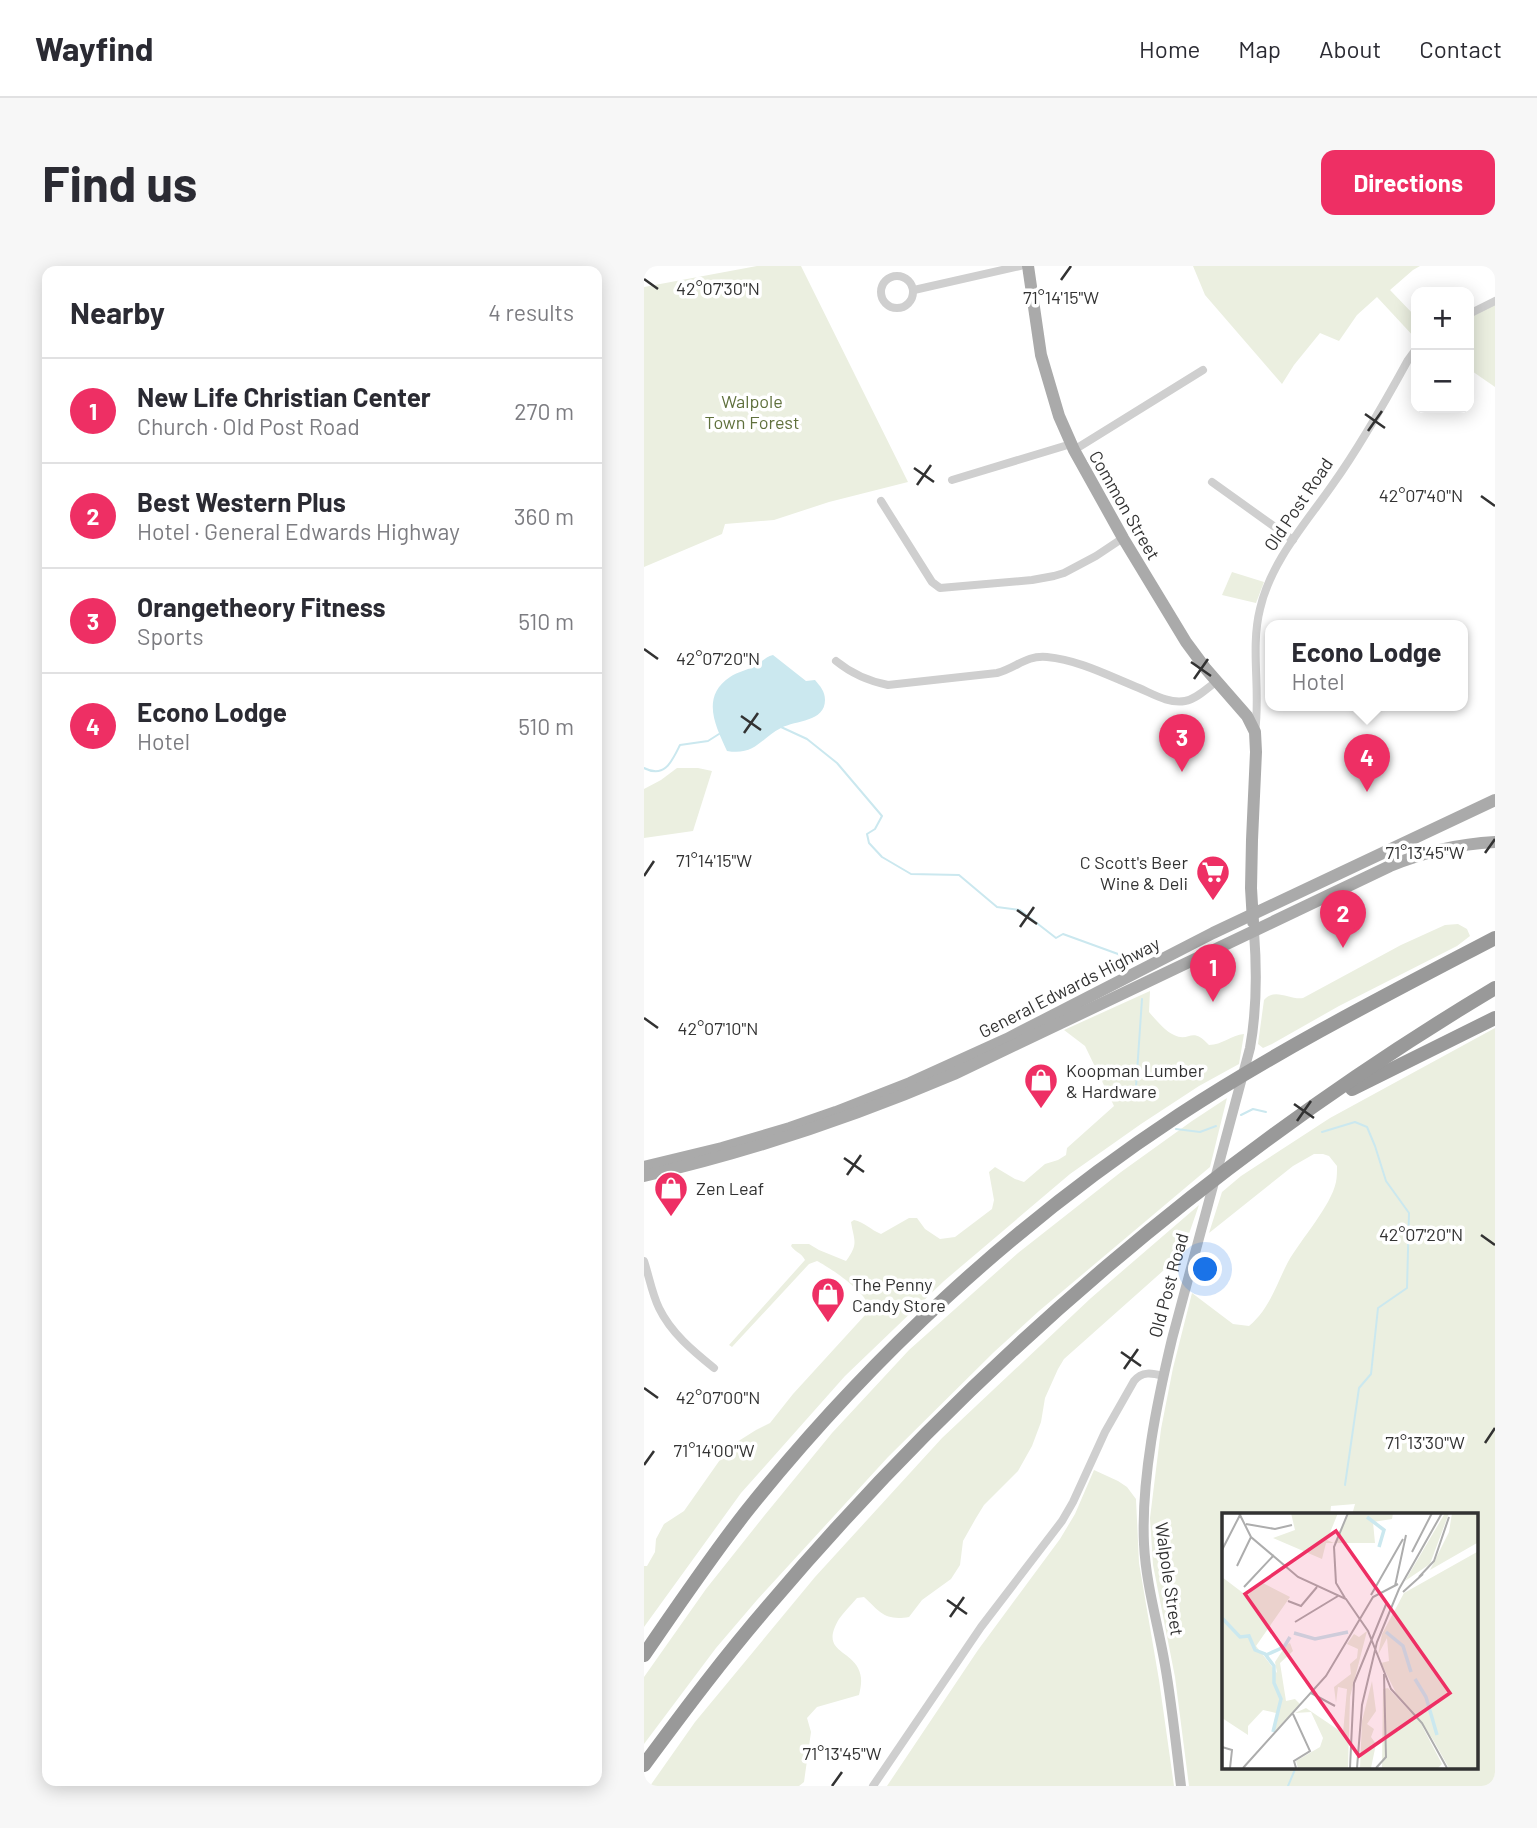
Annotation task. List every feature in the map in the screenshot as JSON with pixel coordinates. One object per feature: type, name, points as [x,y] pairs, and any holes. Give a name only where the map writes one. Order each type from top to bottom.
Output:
[{"type":"highway","points":[[644,1655],[715,1553],[762,1492],[838,1405],[900,1341],[966,1279],[1055,1205],[1137,1143],[1219,1089],[1269,1059],[1495,938]]},
{"type":"highway","points":[[644,1765],[769,1605],[836,1529],[906,1454],[1034,1330],[1111,1263],[1241,1159],[1387,1056],[1495,988]]},
{"type":"highway","points":[[1315,1105],[1495,1018]]},
{"type":"main road","name":"Common Street","points":[[1028,266],[1041,355],[1059,416],[1073,447],[1123,538],[1186,642],[1247,716],[1255,732]]},
{"type":"main road","name":"Old Post Road","points":[[1163,1377],[1250,1048],[1255,1014],[1257,987],[1251,876],[1255,732]]},
{"type":"main road","name":"General Edwards Highway","points":[[644,1167],[790,1128],[910,1083],[1005,1040],[1202,938],[1495,800]]},
{"type":"main road","name":"General Edwards Highway","points":[[644,1176],[747,1150],[891,1101],[962,1070],[1401,861],[1446,848],[1495,842]]},
{"type":"main road","name":"Walpole Street","points":[[1163,1377],[1145,1488],[1144,1546],[1168,1684],[1181,1786]]},
{"type":"street","points":[[914,290],[1020,266]]},
{"type":"street","points":[[897,275],[908,279],[914,290],[911,301],[898,308],[887,304],[881,294],[886,279],[897,275]]},
{"type":"street","points":[[1474,312],[1495,301]]},
{"type":"street","name":"Old Post Road","points":[[1255,732],[1258,714],[1256,641],[1259,610],[1269,582],[1415,350]]},
{"type":"street","points":[[952,480],[1073,447],[1203,370]]},
{"type":"street","points":[[1212,482],[1293,540]]},
{"type":"street","points":[[881,501],[926,573],[940,588],[1048,578],[1064,573],[1096,556],[1123,538]]},
{"type":"street","points":[[836,661],[856,675],[888,685],[997,673],[1029,658],[1046,657],[1077,663],[1177,701],[1194,698],[1217,681]]},
{"type":"street","points":[[1238,705],[1250,701],[1257,694]]},
{"type":"street","points":[[644,1261],[657,1306],[670,1328],[714,1368]]},
{"type":"street","points":[[873,1786],[981,1627],[1062,1521],[1133,1381],[1145,1373],[1163,1377]]},
{"type":"green space","name":"Walpole Town Forest","points":[[757,266],[801,266],[908,482],[829,502],[774,520],[725,524],[722,534],[644,567],[644,287]]},
{"type":"green space","points":[[1193,266],[1420,266],[1390,290],[1411,312],[1411,334],[1377,297],[1357,315],[1339,341],[1320,333],[1282,384],[1205,295]]},
{"type":"green space","points":[[1495,301],[1495,387],[1474,372],[1474,312]]},
{"type":"green space","points":[[1232,572],[1264,582],[1256,603],[1222,595]]},
{"type":"green space","points":[[677,768],[712,771],[693,831],[644,838],[644,789]]},
{"type":"green space","points":[[1458,924],[1467,929],[1470,936],[1457,946],[1339,1006],[1272,1044],[1263,1048],[1258,1044],[1264,1000],[1268,996],[1277,994],[1303,998],[1401,945],[1445,925]]},
{"type":"green space","points":[[1150,991],[1149,1012],[1174,1035],[1198,1036],[1209,1045],[1244,1034],[1239,1064],[1199,1086],[1070,1174],[944,1281],[845,1376],[741,1493],[644,1627],[644,1566],[647,1566],[655,1552],[656,1539],[664,1524],[684,1511],[729,1447],[770,1423],[866,1314],[868,1305],[859,1292],[837,1273],[817,1261],[809,1264],[732,1347],[729,1345],[805,1260],[792,1244],[809,1244],[846,1261],[854,1246],[851,1222],[854,1220],[881,1234],[909,1218],[917,1218],[925,1229],[940,1239],[955,1237],[992,1209],[994,1200],[989,1172],[995,1167],[1024,1182],[1045,1164],[1066,1155],[1067,1148],[1114,1106],[1085,1046],[1064,1030]]},
{"type":"green space","points":[[1495,1028],[1495,1786],[1189,1786],[1175,1677],[1153,1565],[1150,1518],[1161,1429],[1173,1368],[1192,1293],[1233,1324],[1249,1326],[1262,1312],[1288,1262],[1328,1201],[1336,1182],[1337,1166],[1329,1156],[1314,1154],[1293,1166],[1209,1233],[1222,1192],[1241,1176],[1330,1118]]},
{"type":"green space","points":[[1227,1098],[1210,1167],[1039,1311],[888,1457],[716,1648],[644,1744],[644,1677],[706,1589],[832,1433],[909,1350],[1018,1253],[1121,1172]]},
{"type":"green space","points":[[1199,1205],[1182,1254],[1064,1359],[1045,1398],[1041,1422],[1032,1446],[1018,1471],[984,1505],[976,1518],[963,1541],[960,1565],[951,1579],[922,1600],[909,1617],[888,1616],[864,1597],[857,1598],[839,1619],[834,1630],[834,1644],[858,1668],[860,1692],[859,1695],[817,1707],[807,1718],[811,1732],[804,1782],[799,1786],[650,1786],[695,1722],[815,1577],[942,1438],[1091,1298]]},
{"type":"green space","points":[[1094,1470],[1127,1487],[1136,1499],[1139,1563],[1174,1786],[887,1786],[978,1650],[1060,1539],[1075,1514]]},
{"type":"water","points":[[773,655],[806,681],[815,680],[824,694],[824,707],[815,716],[781,728],[751,749],[727,751],[713,713],[715,694],[730,677]]},
{"type":"waterway","points":[[781,727],[807,739],[837,763],[882,816],[875,829],[867,834],[869,843],[882,857],[911,874],[959,875],[997,907],[1020,910],[1056,938],[1063,934],[1118,954],[1127,966]]},
{"type":"waterway","points":[[644,768],[651,771],[663,770],[671,762],[680,745],[708,741],[719,734]]},
{"type":"waterway","points":[[1142,999],[1136,1087],[1150,1100]]},
{"type":"waterway","points":[[1241,1115],[1253,1109],[1266,1112]]},
{"type":"waterway","points":[[1322,1132],[1355,1122],[1367,1127],[1386,1181],[1409,1213],[1407,1288],[1378,1308],[1371,1374],[1359,1388],[1345,1485]]},
{"type":"waterway","points":[[1176,1129],[1200,1132],[1216,1126]]},
{"type":"waterway","points":[[1288,1786],[1295,1769]]},
{"type":"place","name":"Orangetheory Fitness","points":[[1182,772]]},
{"type":"place","name":"Econo Lodge","points":[[1367,792]]},
{"type":"place","name":"C Scott's Beer Wine & Deli","points":[[1213,902]]},
{"type":"place","name":"Best Western Plus","points":[[1343,948]]},
{"type":"place","name":"New Life Christian Center","points":[[1213,1002]]},
{"type":"place","name":"Koopman Lumber & Hardware","points":[[1041,1110]]},
{"type":"place","name":"Zen Leaf","points":[[671,1218]]},
{"type":"place","name":"The Penny Candy Store","points":[[828,1324]]}]
